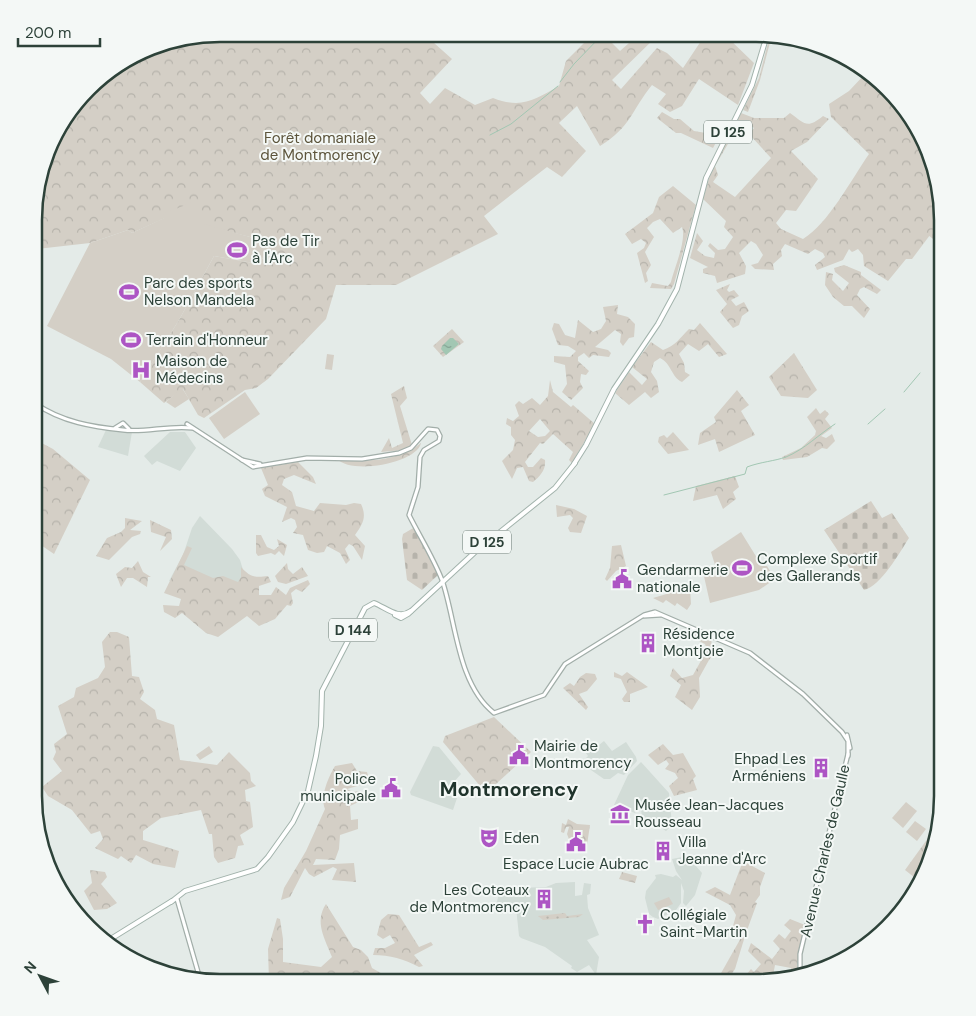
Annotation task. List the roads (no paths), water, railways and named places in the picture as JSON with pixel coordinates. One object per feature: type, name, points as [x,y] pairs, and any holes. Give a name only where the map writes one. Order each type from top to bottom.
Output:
[{"type":"main road","name":"D 125","points":[[442,582],[564,477],[590,442],[607,402],[661,319],[675,292],[690,243],[708,171],[752,85],[765,43]]},
{"type":"main road","points":[[42,407],[66,420],[104,427],[131,429],[185,426],[192,428],[252,465],[307,458],[362,459],[399,453],[411,448],[428,429],[436,429],[439,432],[440,439],[424,450],[420,457],[419,484],[409,515],[425,542],[442,582]]},
{"type":"main road","points":[[120,424],[124,423],[124,428]]},
{"type":"main road","points":[[115,428],[120,424]]},
{"type":"main road","points":[[120,424],[124,428]]},
{"type":"main road","name":"D 144","points":[[113,938],[177,897],[196,888],[257,869],[264,863],[290,826],[306,797],[320,740],[322,692],[366,605],[375,604],[403,615],[411,611],[442,582]]},
{"type":"main road","name":"Avenue Charles de Gaulle","points":[[442,582],[464,664],[484,703],[494,713],[544,695],[565,664],[641,617],[664,616],[747,650],[803,694],[849,738],[848,756],[800,954],[800,967]]},
{"type":"main road","points":[[177,897],[198,972]]},
{"type":"water","points":[[450,338],[453,338],[459,344],[446,355],[441,349]]},
{"type":"waterway","points":[[560,82],[595,42]]},
{"type":"waterway","points":[[490,135],[511,124],[558,86]]},
{"type":"waterway","points":[[904,392],[920,373]]},
{"type":"waterway","points":[[868,424],[885,409]]},
{"type":"waterway","points":[[664,495],[745,474],[747,467],[786,457],[835,424]]},
{"type":"place","name":"Pas de Tir à l'Arc","points":[[237,250]]},
{"type":"place","name":"Parc des sports Nelson Mandela","points":[[129,292]]},
{"type":"place","name":"Terrain d'Honneur","points":[[131,340]]},
{"type":"place","name":"Maison de Médecins","points":[[141,370]]},
{"type":"place","name":"Complexe Sportif des Gallerands","points":[[742,568]]},
{"type":"place","name":"Gendarmerie nationale","points":[[622,579]]},
{"type":"place","name":"Résidence Montjoie","points":[[648,643]]},
{"type":"place","name":"Mairie de Montmorency","points":[[519,755]]},
{"type":"place","name":"Ehpad Les Arméniens","points":[[821,768]]},
{"type":"place","name":"Police municipale","points":[[391,788]]},
{"type":"place","name":"Musée Jean-Jacques Rousseau","points":[[620,814]]},
{"type":"place","name":"Eden","points":[[489,838]]},
{"type":"place","name":"Espace Lucie Aubrac","points":[[576,842]]},
{"type":"place","name":"Villa Jeanne d'Arc","points":[[663,851]]},
{"type":"place","name":"Les Coteaux de Montmorency","points":[[544,899]]},
{"type":"place","name":"Collégiale Saint-Martin","points":[[645,924]]},
{"type":"district","name":"Montmorency","points":[[509,789]]},
{"type":"park label","name":"Forêt domaniale de Montmorency","points":[[320,146]]}]
